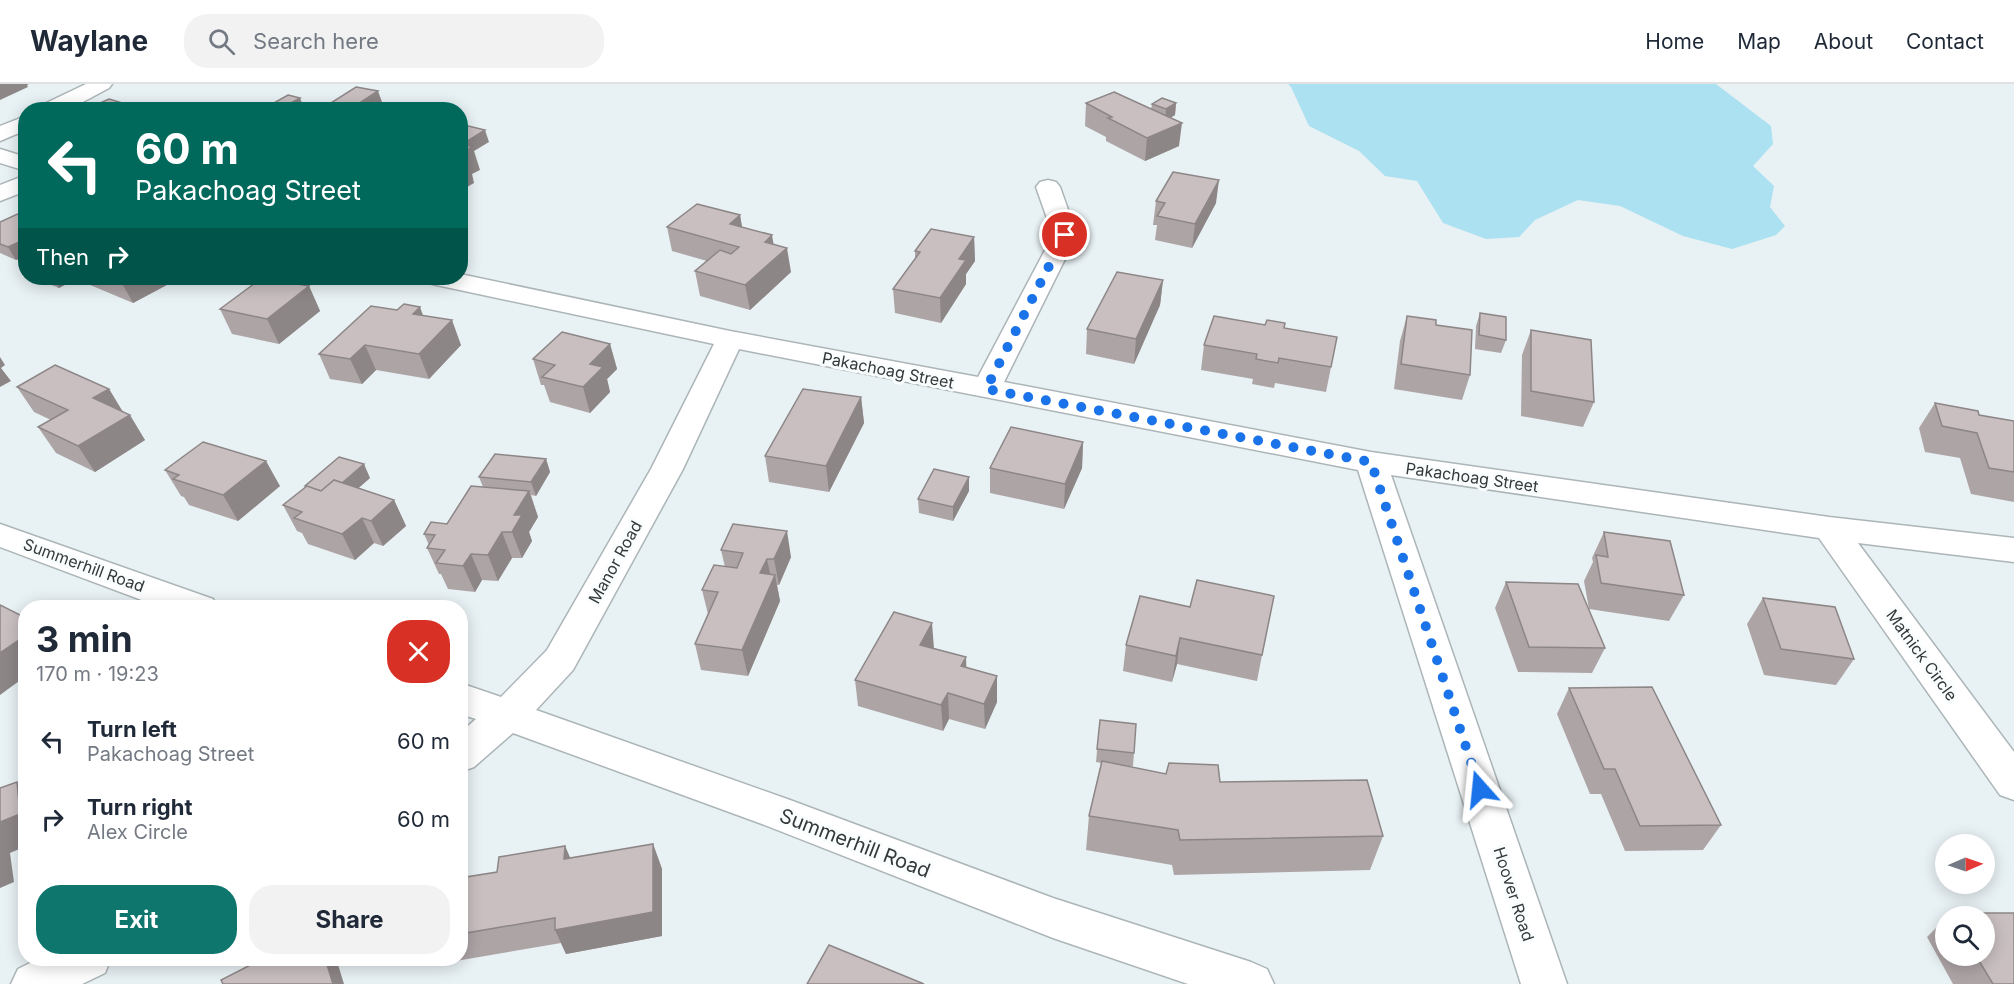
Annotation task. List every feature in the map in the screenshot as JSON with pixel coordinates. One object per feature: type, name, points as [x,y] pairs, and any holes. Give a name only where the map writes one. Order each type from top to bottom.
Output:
[{"type":"street","points":[[66,102],[102,84]]},
{"type":"street","points":[[0,134],[18,126]]},
{"type":"street","points":[[0,156],[18,162]]},
{"type":"street","points":[[0,194],[18,186]]},
{"type":"street","points":[[986,389],[1065,235],[1048,187]]},
{"type":"street","name":"Pakachoag Street","points":[[468,284],[730,339],[1371,462],[1829,528],[2014,550]]},
{"type":"street","name":"Manor Road","points":[[468,749],[508,715],[560,660],[667,470],[730,339]]},
{"type":"street","name":"Hoover Road","points":[[1371,462],[1544,984]]},
{"type":"street","name":"Matnick Circle","points":[[1829,528],[2014,783]]},
{"type":"street","name":"Summerhill Road","points":[[0,535],[179,600]]},
{"type":"street","name":"Summerhill Road","points":[[468,701],[776,812],[1053,918],[1251,984]]},
{"type":"street","points":[[34,984],[71,966]]},
{"type":"shaded area","points":[[1288,84],[1716,84],[1771,126],[1773,144],[1753,166],[1774,186],[1770,207],[1785,226],[1776,235],[1732,249],[1683,236],[1620,206],[1578,200],[1535,220],[1519,237],[1486,239],[1443,223],[1417,181],[1385,176],[1359,151],[1309,126]]},
{"type":"building","points":[[356,87],[378,91],[361,102],[332,102]]},
{"type":"building","points":[[1114,92],[1182,123],[1147,138],[1108,118],[1112,117],[1086,103]]},
{"type":"building","points":[[288,95],[300,98],[293,102],[276,102]]},
{"type":"building","points":[[1162,98],[1176,103],[1166,109],[1152,104]]},
{"type":"building","points":[[109,99],[119,102],[102,102]]},
{"type":"building","points":[[468,126],[485,130],[468,141]]},
{"type":"building","points":[[1173,172],[1219,180],[1195,224],[1157,216],[1165,203],[1156,201]]},
{"type":"building","points":[[697,204],[740,215],[730,224],[772,235],[765,242],[787,248],[745,285],[695,271],[720,250],[731,254],[739,247],[667,227]]},
{"type":"building","points":[[18,214],[18,243],[8,247],[0,244],[0,222]]},
{"type":"building","points":[[931,229],[974,237],[959,259],[966,260],[940,298],[893,289],[920,252],[915,251]]},
{"type":"building","points":[[1117,272],[1163,280],[1136,339],[1087,329]]},
{"type":"building","points":[[253,285],[309,286],[267,319],[220,309]]},
{"type":"building","points":[[404,304],[420,307],[413,314],[452,320],[419,354],[365,345],[350,359],[319,354],[371,306],[397,310]]},
{"type":"building","points":[[1480,313],[1506,317],[1506,340],[1479,335]]},
{"type":"building","points":[[1214,316],[1265,325],[1267,320],[1285,323],[1284,328],[1337,337],[1331,367],[1279,358],[1278,363],[1256,359],[1257,354],[1204,345]]},
{"type":"building","points":[[1407,316],[1436,320],[1436,325],[1472,330],[1470,375],[1401,364]]},
{"type":"building","points":[[1531,330],[1591,340],[1594,402],[1531,391]]},
{"type":"building","points":[[562,332],[610,344],[590,364],[603,367],[583,387],[542,377],[555,365],[533,359]]},
{"type":"building","points":[[55,365],[109,389],[93,398],[130,415],[78,446],[38,427],[68,410],[17,387]]},
{"type":"building","points":[[803,389],[861,397],[826,466],[765,456]]},
{"type":"building","points":[[1935,403],[1978,411],[1979,415],[2014,421],[2014,472],[1989,468],[1977,433],[1942,426]]},
{"type":"building","points":[[1011,427],[1083,442],[1065,484],[990,468]]},
{"type":"building","points":[[203,442],[266,461],[223,495],[173,479],[179,475],[165,470]]},
{"type":"building","points":[[495,454],[546,459],[531,482],[479,477]]},
{"type":"building","points":[[339,457],[364,464],[342,483],[334,480],[321,491],[305,486]]},
{"type":"building","points":[[934,469],[969,477],[953,507],[918,499]]},
{"type":"building","points":[[334,480],[394,500],[371,521],[362,518],[342,534],[294,518],[302,512],[283,505],[307,486],[321,491]]},
{"type":"building","points":[[471,486],[529,491],[514,515],[522,515],[512,532],[502,532],[488,555],[471,554],[463,566],[436,563],[445,550],[427,548],[435,535],[424,534],[431,522],[447,524]]},
{"type":"building","points":[[733,524],[787,531],[774,559],[767,559],[760,573],[775,575],[742,650],[695,644],[718,592],[702,590],[714,565],[737,568],[743,553],[721,550]]},
{"type":"building","points":[[1604,532],[1670,541],[1684,595],[1601,583],[1596,555],[1608,557]]},
{"type":"building","points":[[1197,580],[1274,596],[1262,655],[1180,638],[1176,656],[1126,645],[1140,596],[1190,607]]},
{"type":"building","points":[[1506,582],[1578,584],[1605,648],[1529,647]]},
{"type":"building","points":[[1763,598],[1835,607],[1854,659],[1781,649]]},
{"type":"building","points":[[0,605],[18,614],[18,641],[0,653]]},
{"type":"building","points":[[894,612],[932,623],[920,645],[966,657],[961,666],[997,676],[984,704],[948,693],[941,705],[855,680]]},
{"type":"building","points":[[1652,687],[1721,825],[1640,826],[1615,769],[1604,769],[1569,688]]},
{"type":"building","points":[[1100,720],[1136,724],[1134,753],[1097,749]]},
{"type":"building","points":[[1102,761],[1166,774],[1169,763],[1218,765],[1220,782],[1367,780],[1383,836],[1180,840],[1178,830],[1089,816]]},
{"type":"building","points":[[17,782],[18,815],[0,822],[0,788]]},
{"type":"building","points":[[653,844],[653,912],[555,930],[555,918],[468,933],[468,877],[497,872],[499,857],[565,846],[564,859]]},
{"type":"building","points":[[1995,913],[2014,913],[2014,984],[1993,984],[1982,966],[1995,966]]},
{"type":"building","points":[[829,945],[924,984],[807,984]]},
{"type":"building","points":[[248,966],[327,966],[333,984],[223,984],[221,980]]},
{"type":"route","points":[[1065,235],[986,389],[1371,462],[1480,789]]}]
